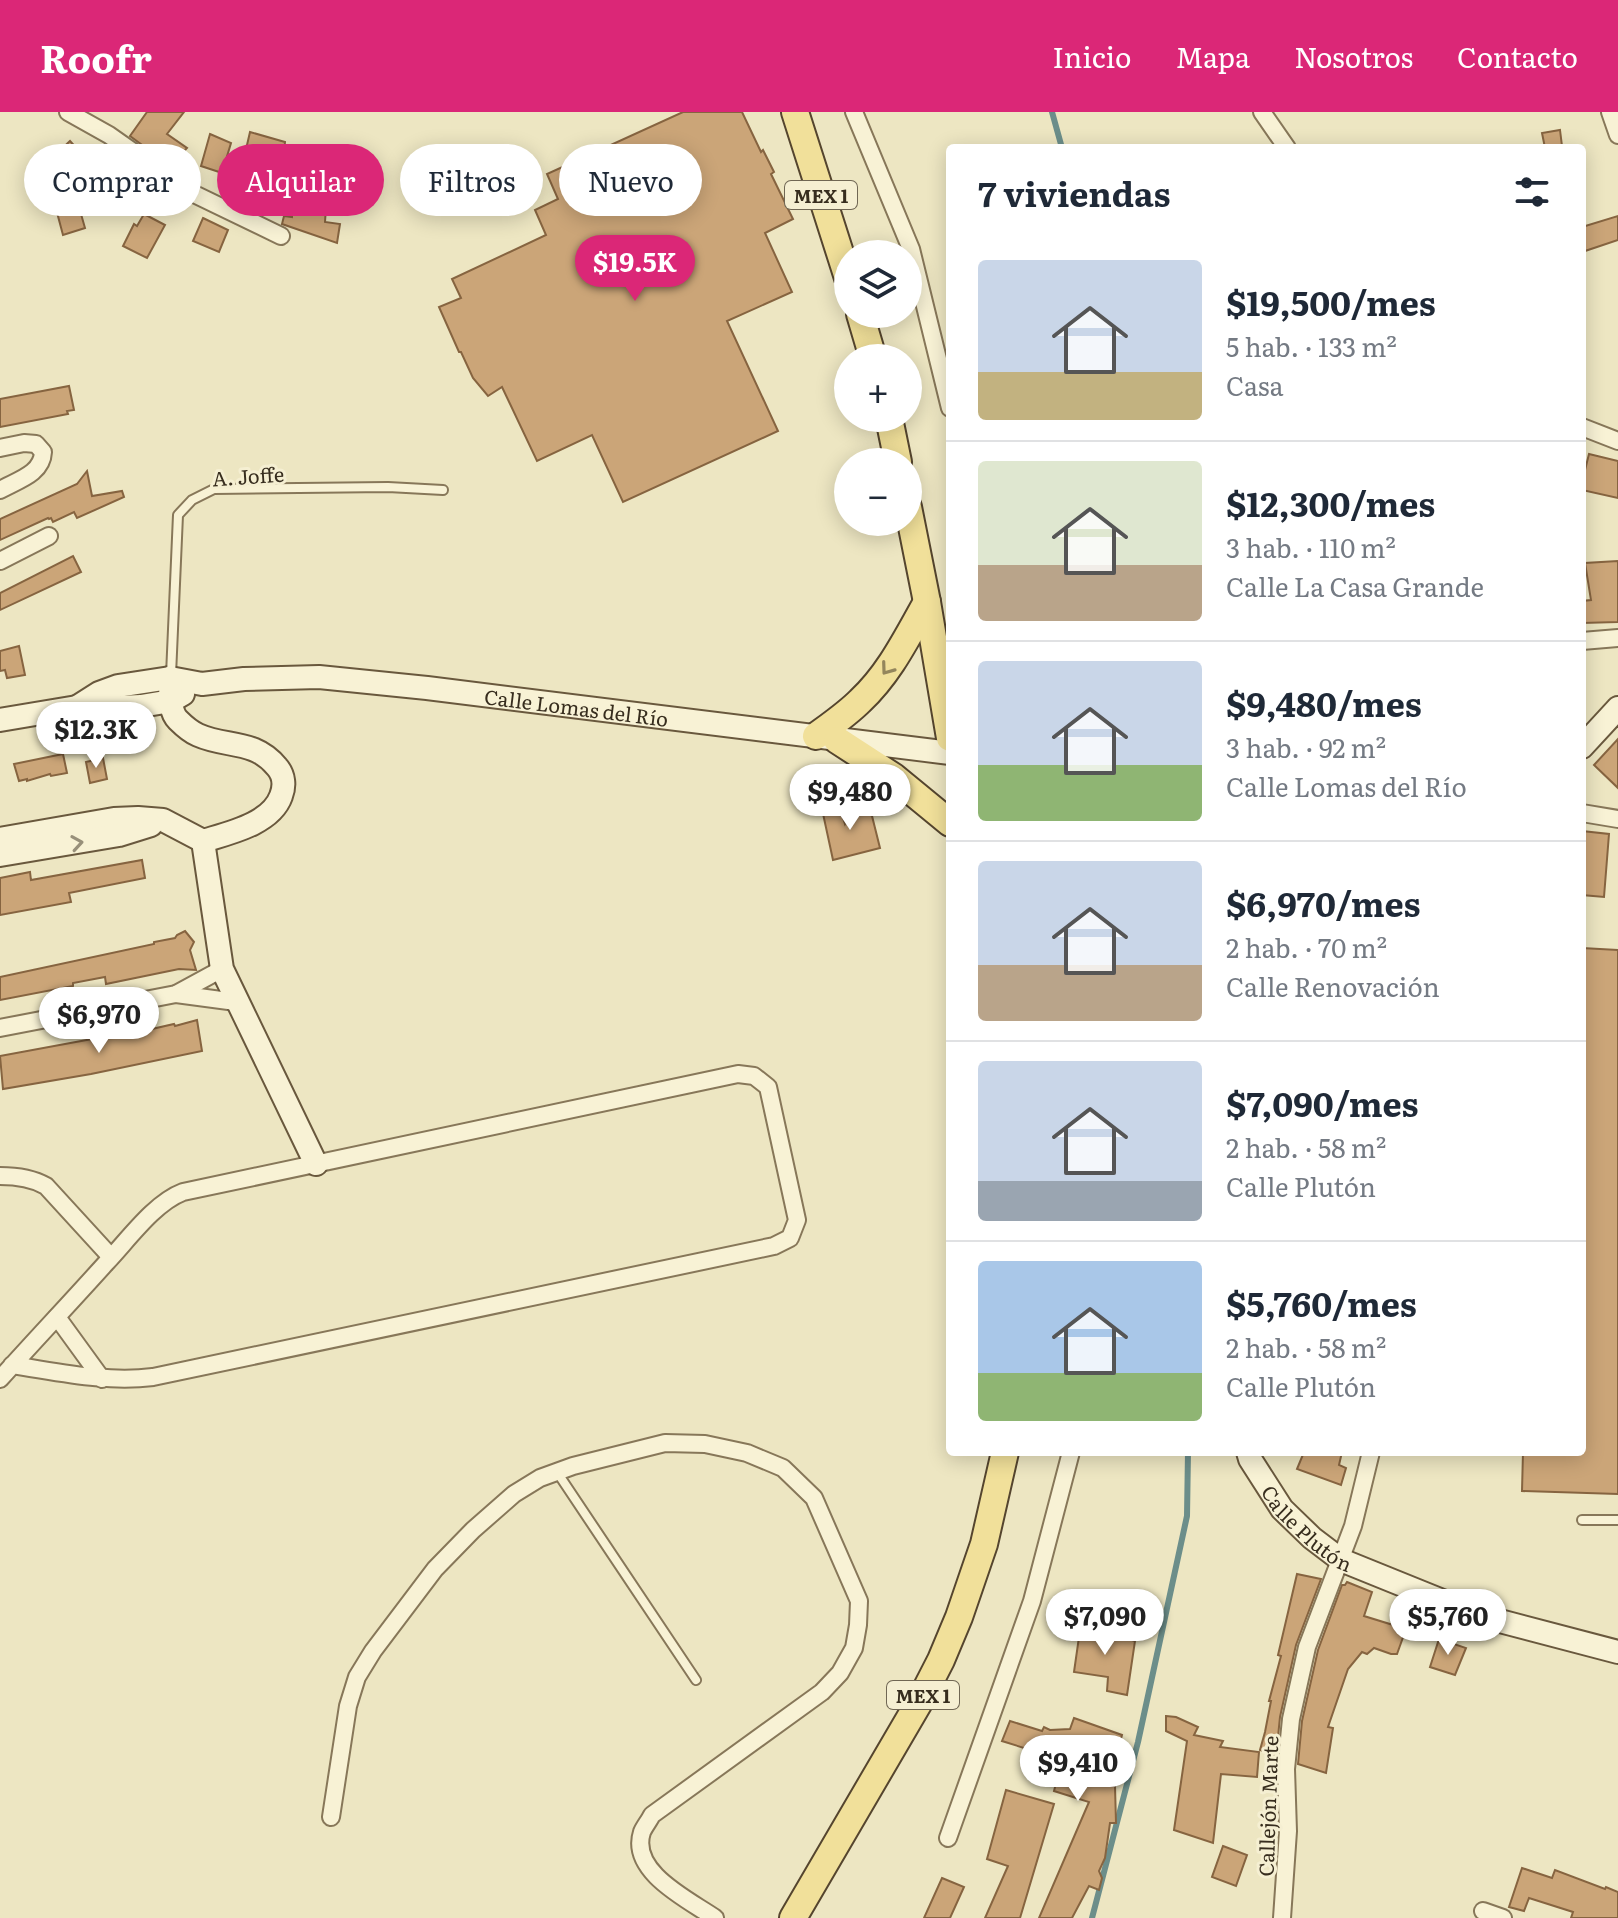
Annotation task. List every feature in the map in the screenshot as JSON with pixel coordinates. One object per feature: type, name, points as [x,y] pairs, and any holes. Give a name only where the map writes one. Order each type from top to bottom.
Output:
[{"type":"main road","name":"MEX 1","points":[[795,112],[836,240]]},
{"type":"main road","points":[[914,536],[946,714]]},
{"type":"main road","points":[[927,602],[894,661],[827,738],[894,777],[946,820]]},
{"type":"main road","name":"MEX 1","points":[[793,1918],[941,1660],[984,1544],[1004,1456]]},
{"type":"street","points":[[68,112],[109,135],[190,192],[281,236]]},
{"type":"street","points":[[854,112],[911,249],[946,392]]},
{"type":"street","points":[[1262,112],[1284,144]]},
{"type":"street","points":[[1610,112],[1618,135]]},
{"type":"street","points":[[1586,429],[1618,441]]},
{"type":"street","points":[[0,448],[36,444],[43,452],[37,470],[0,490]]},
{"type":"street","points":[[0,561],[49,536]]},
{"type":"street","points":[[1586,641],[1618,638]]},
{"type":"street","name":"Calle Lomas del Río","points":[[77,707],[99,693],[118,686],[170,678],[202,684],[244,679],[319,677],[946,753]]},
{"type":"street","points":[[0,839],[114,819],[138,818],[163,820],[203,841],[233,832],[259,820],[277,807],[283,791],[282,773],[258,750],[196,735],[175,718],[170,678]]},
{"type":"street","name":"Calle Lomas del Río","points":[[0,720],[77,707],[132,707],[171,701],[202,684]]},
{"type":"street","points":[[1586,743],[1618,708]]},
{"type":"street","points":[[1586,814],[1618,819]]},
{"type":"street","points":[[0,855],[119,835],[163,820]]},
{"type":"street","points":[[203,841],[222,969],[316,1164]]},
{"type":"street","points":[[0,1028],[176,994],[222,969]]},
{"type":"street","points":[[176,994],[236,1002]]},
{"type":"street","points":[[0,1379],[12,1365],[111,1257],[155,1211],[170,1197],[183,1192],[738,1074],[754,1076],[768,1087],[797,1220],[790,1238],[774,1246],[153,1377],[102,1379],[12,1365]]},
{"type":"street","points":[[0,1176],[37,1181],[46,1186],[111,1257]]},
{"type":"street","points":[[57,1317],[102,1379]]},
{"type":"street","points":[[331,1817],[348,1706],[357,1677],[435,1569],[514,1494],[556,1472],[665,1443],[705,1444],[747,1453],[783,1468],[814,1498],[859,1601],[858,1625],[854,1648],[840,1673],[822,1692],[652,1815],[641,1834],[641,1853],[659,1880],[715,1918]]},
{"type":"street","points":[[948,1838],[1032,1601],[1070,1456]]},
{"type":"street","name":"Calle Plutón","points":[[1249,1456],[1282,1509],[1341,1560],[1477,1615],[1618,1652]]},
{"type":"street","name":"Callejón Marte","points":[[1282,1918],[1288,1831],[1286,1769],[1291,1719],[1307,1647],[1353,1526],[1370,1456]]},
{"type":"street","points":[[1483,1911],[1503,1918]]},
{"type":"lane","name":"A. Joffe","points":[[170,678],[178,515],[192,500],[214,489],[388,487],[443,490]]},
{"type":"lane","points":[[556,1472],[696,1680]]},
{"type":"lane","points":[[1582,1520],[1618,1520]]},
{"type":"building","points":[[147,112],[184,112],[167,134],[181,144],[141,144],[130,136]]},
{"type":"building","points":[[683,112],[742,112],[774,172],[771,174],[793,219],[765,233],[792,292],[727,321],[778,431],[623,502],[592,435],[537,461],[502,387],[488,396],[473,378],[439,307],[461,298],[452,279],[546,235],[538,216],[543,216],[543,206],[558,199],[547,174],[559,169],[559,216],[702,216],[702,144],[613,144]]},
{"type":"building","points":[[1560,130],[1562,144],[1544,144],[1542,133]]},
{"type":"building","points":[[250,132],[285,142],[285,144],[247,144]]},
{"type":"building","points":[[210,134],[231,143],[217,144],[217,171],[201,166]]},
{"type":"building","points":[[58,216],[82,216],[85,228],[63,235]]},
{"type":"building","points":[[143,216],[165,225],[147,258],[123,246],[134,224],[137,226]]},
{"type":"building","points":[[284,216],[325,216],[325,222],[340,224],[337,243],[282,224]]},
{"type":"building","points":[[1618,216],[1618,240],[1586,251],[1586,226]]},
{"type":"building","points":[[203,218],[228,230],[219,252],[193,241]]},
{"type":"building","points":[[69,386],[74,410],[67,411],[68,414],[0,427],[0,399]]},
{"type":"building","points":[[1589,454],[1618,461],[1618,498],[1586,491]]},
{"type":"building","points":[[87,471],[92,496],[122,491],[124,497],[77,518],[74,512],[53,522],[48,518],[0,540],[0,519],[77,484]]},
{"type":"building","points":[[73,556],[81,572],[0,610],[0,593]]},
{"type":"building","points":[[1618,561],[1618,622],[1586,623],[1586,601],[1591,600],[1586,563]]},
{"type":"building","points":[[19,646],[25,675],[7,678],[5,670],[0,671],[0,651]]},
{"type":"building","points":[[1618,739],[1618,788],[1594,765]]},
{"type":"building","points":[[63,754],[67,773],[19,781],[14,764]]},
{"type":"building","points":[[103,758],[107,779],[90,783],[86,762]]},
{"type":"building","points":[[839,805],[845,824],[855,806],[872,816],[880,848],[833,860],[822,809]]},
{"type":"building","points":[[1586,831],[1609,834],[1604,897],[1586,895]]},
{"type":"building","points":[[142,860],[145,878],[69,893],[71,902],[0,915],[0,878],[30,872],[31,880]]},
{"type":"building","points":[[185,931],[194,942],[190,950],[196,970],[179,969],[106,984],[105,977],[0,1000],[0,977],[154,944],[175,938]]},
{"type":"building","points":[[1586,948],[1618,950],[1618,1494],[1522,1491],[1523,1456],[1586,1456]]},
{"type":"building","points":[[197,1020],[202,1051],[3,1089],[0,1056]]},
{"type":"building","points":[[1302,1456],[1341,1456],[1339,1465],[1346,1468],[1341,1485],[1297,1469]]},
{"type":"building","points":[[1297,1574],[1321,1579],[1296,1645],[1280,1717],[1276,1757],[1260,1750]]},
{"type":"building","points":[[1347,1582],[1372,1592],[1364,1616],[1406,1629],[1397,1654],[1374,1648],[1367,1654],[1362,1652],[1348,1669],[1328,1727],[1333,1728],[1326,1773],[1298,1764],[1302,1721],[1318,1650],[1342,1585]]},
{"type":"building","points":[[1081,1623],[1135,1641],[1127,1695],[1107,1691],[1108,1677],[1074,1672]]},
{"type":"building","points":[[1439,1639],[1466,1648],[1455,1675],[1430,1667]]},
{"type":"building","points":[[1166,1716],[1198,1727],[1194,1735],[1223,1741],[1220,1747],[1259,1752],[1257,1777],[1221,1774],[1213,1843],[1174,1830],[1187,1741],[1166,1731]]},
{"type":"building","points":[[1074,1718],[1122,1735],[1109,1785],[1115,1786],[1116,1823],[1110,1823],[1105,1858],[1099,1871],[1102,1878],[1099,1890],[1089,1886],[1072,1918],[1039,1918],[1089,1802],[1054,1791],[1062,1760],[1002,1741],[1010,1721],[1042,1731],[1044,1727],[1050,1730],[1070,1729]]},
{"type":"building","points":[[1006,1790],[1054,1804],[1020,1918],[985,1918],[1008,1866],[987,1859]]},
{"type":"building","points":[[1223,1846],[1247,1855],[1236,1886],[1212,1877]]},
{"type":"building","points":[[1522,1868],[1552,1878],[1555,1870],[1618,1892],[1618,1918],[1571,1918],[1573,1912],[1529,1898],[1524,1911],[1509,1907]]},
{"type":"building","points":[[942,1878],[964,1887],[950,1918],[924,1918]]},
{"type":"waterway","points":[[1052,112],[1061,144]]},
{"type":"waterway","points":[[1092,1918],[1138,1742],[1187,1516],[1188,1456]]}]
